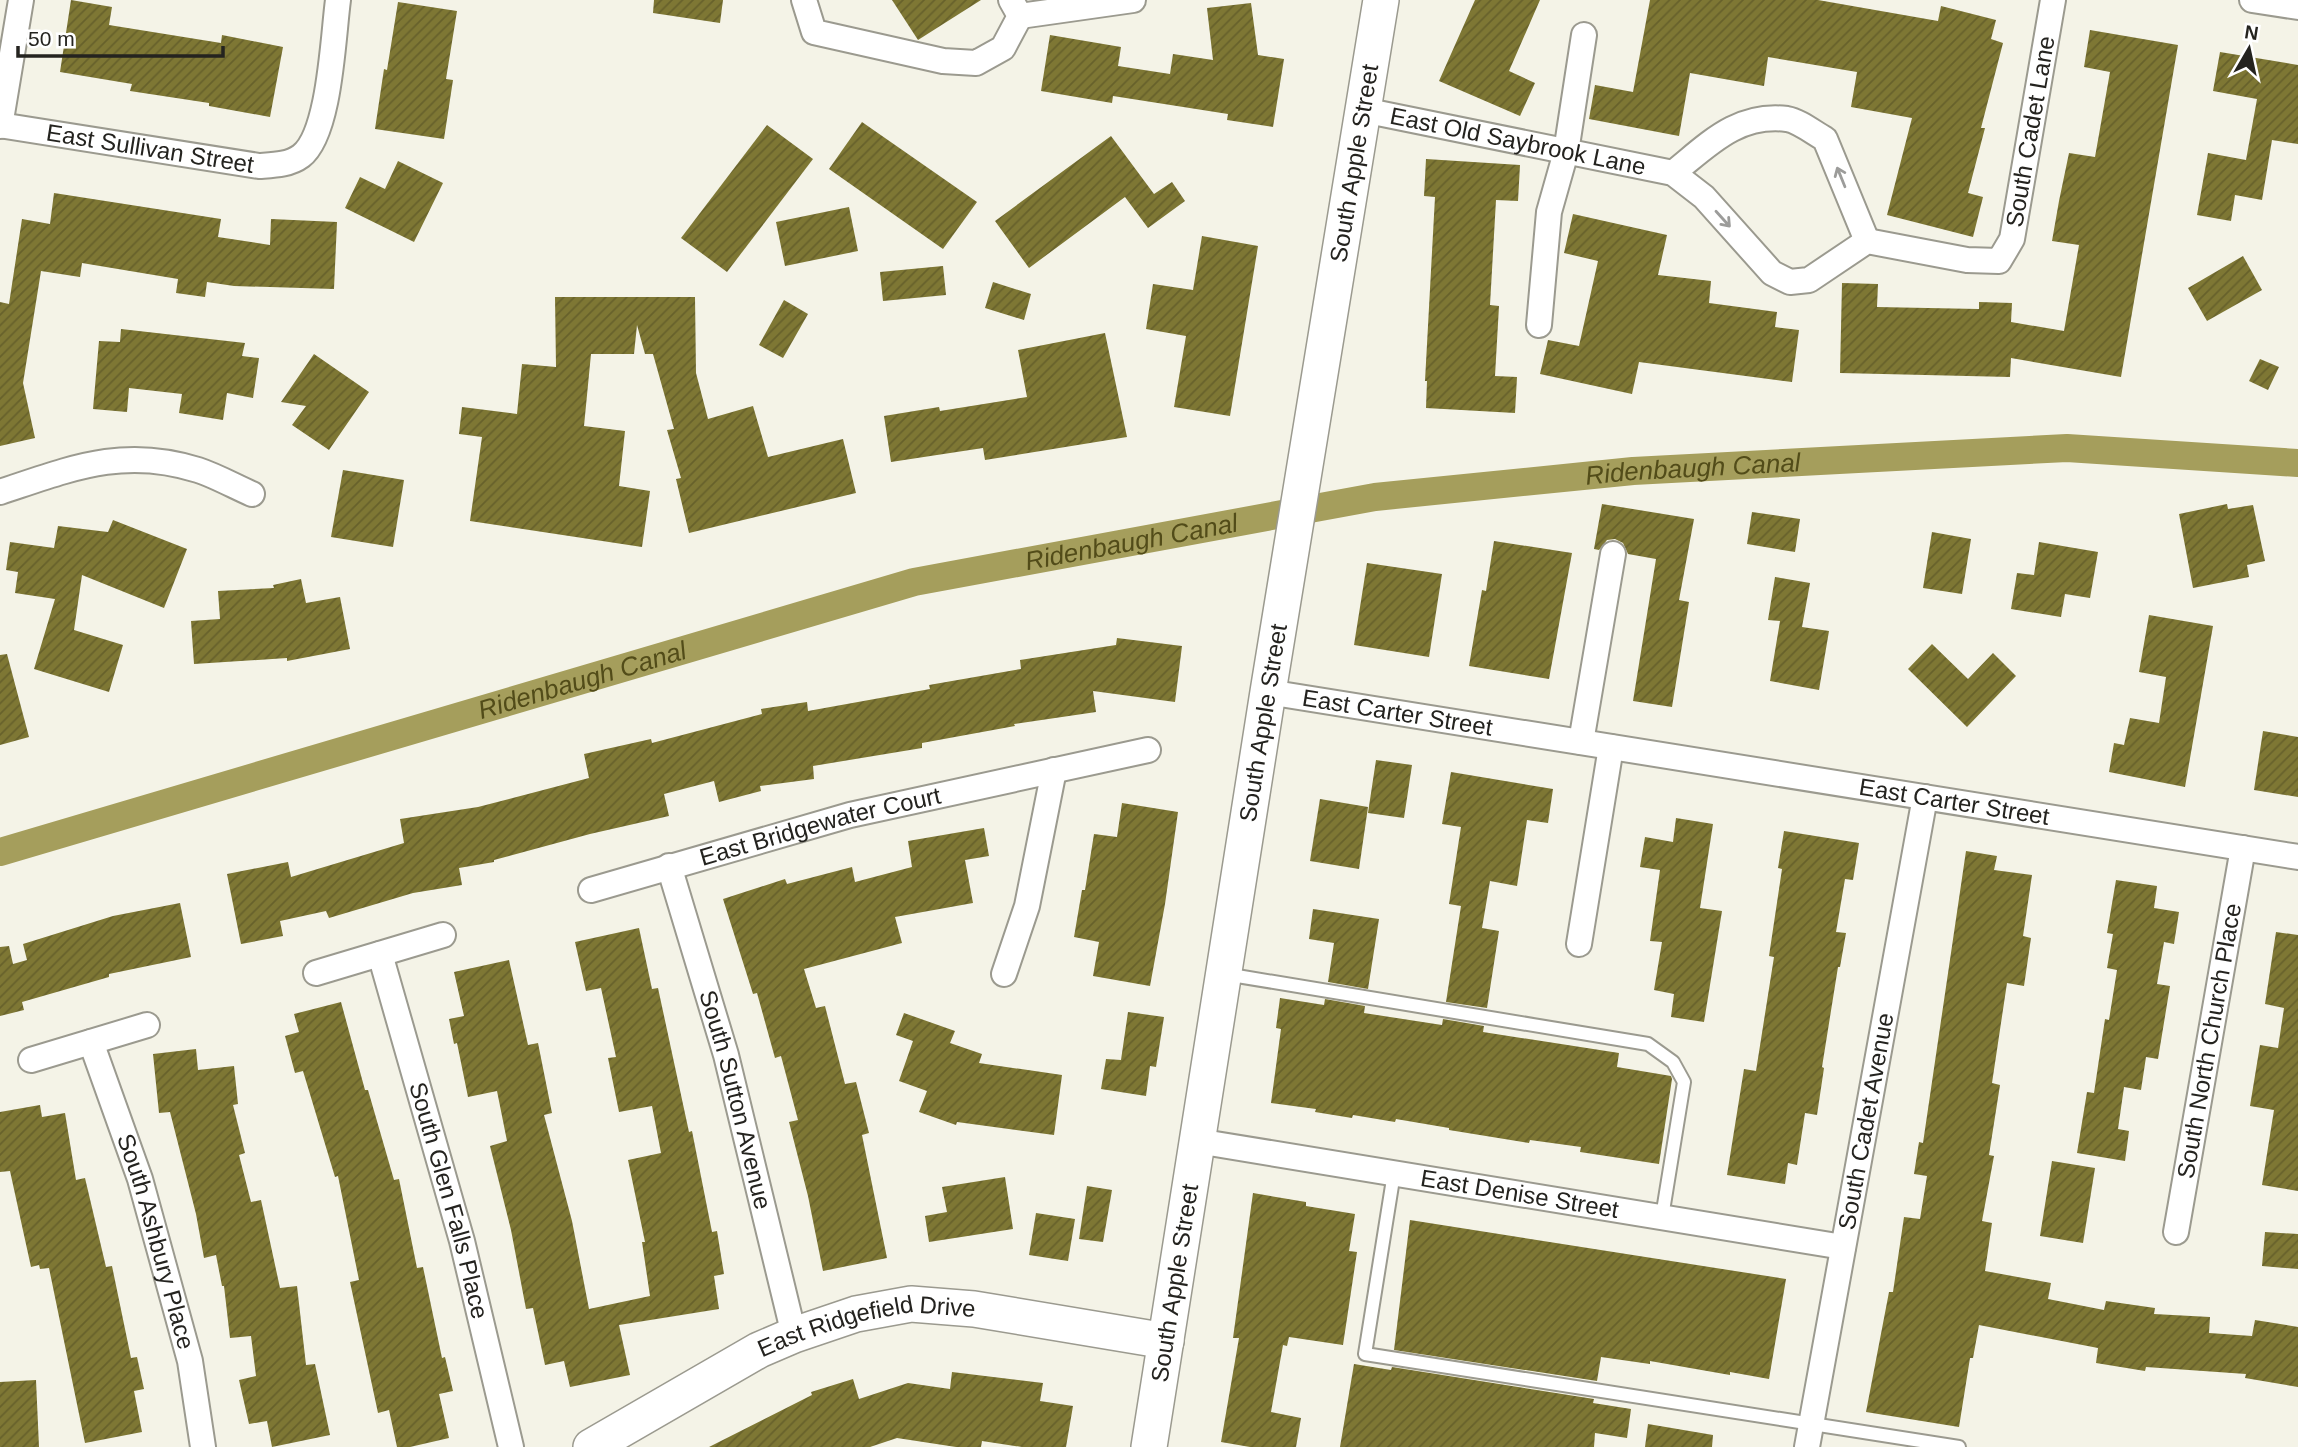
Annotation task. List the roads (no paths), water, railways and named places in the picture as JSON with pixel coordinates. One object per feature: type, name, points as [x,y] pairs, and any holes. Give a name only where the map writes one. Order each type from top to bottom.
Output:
[{"type":"main road","name":"South Apple Street","points":[[1149,1447],[1381,0]]},
{"type":"main road","name":"East Ridgefield Drive","points":[[591,1447],[759,1350],[856,1314],[911,1304],[974,1309],[1166,1341]]},
{"type":"street","points":[[0,126],[21,0]]},
{"type":"street","name":"East Sullivan Street","points":[[0,126],[259,166],[282,164],[301,156],[314,141],[322,122],[338,0]]},
{"type":"street","points":[[804,0],[814,32],[943,61],[976,63],[1003,48],[1016,8],[1133,0]]},
{"type":"street","name":"South Cadet Lane","points":[[1867,241],[1967,260],[1999,261],[2012,239],[2053,0]]},
{"type":"street","points":[[2252,0],[2298,7]]},
{"type":"street","points":[[1539,325],[1549,212],[1566,152],[1584,35]]},
{"type":"street","name":"East Old Saybrook Lane","points":[[1363,110],[1673,173],[1704,197],[1773,273],[1790,282],[1809,280],[1867,241],[1825,139],[1789,119],[1757,120],[1730,128],[1673,173]]},
{"type":"street","points":[[0,492],[90,463],[144,459],[198,470],[252,494]]},
{"type":"street","points":[[1581,742],[1613,554]]},
{"type":"street","name":"East Carter Street","points":[[1268,692],[2298,857]]},
{"type":"street","points":[[1579,944],[1611,747]]},
{"type":"street","name":"East Bridgewater Court","points":[[591,891],[850,815],[1148,750]]},
{"type":"street","points":[[1004,974],[1027,906],[1054,770]]},
{"type":"street","name":"South Cadet Avenue","points":[[1809,1436],[1925,797]]},
{"type":"street","name":"South North Church Place","points":[[2176,1232],[2243,848]]},
{"type":"street","name":"South Sutton Avenue","points":[[669,866],[726,1055],[794,1335]]},
{"type":"street","points":[[316,973],[443,935]]},
{"type":"street","name":"South Glen Falls Place","points":[[380,954],[462,1241],[511,1447]]},
{"type":"street","points":[[31,1060],[147,1025]]},
{"type":"street","name":"South Ashbury Place","points":[[91,1042],[140,1179],[190,1361],[203,1447]]},
{"type":"street","name":"East Denise Street","points":[[1197,1141],[1843,1247]]},
{"type":"lane","points":[[1224,974],[1648,1044],[1673,1062],[1684,1082],[1662,1217]]},
{"type":"lane","points":[[1394,1173],[1365,1354],[1809,1436],[1959,1447]]},
{"type":"waterway","name":"Ridenbaugh Canal","points":[[0,852],[914,582],[1375,497],[1633,471],[2067,448],[2298,463]]}]
